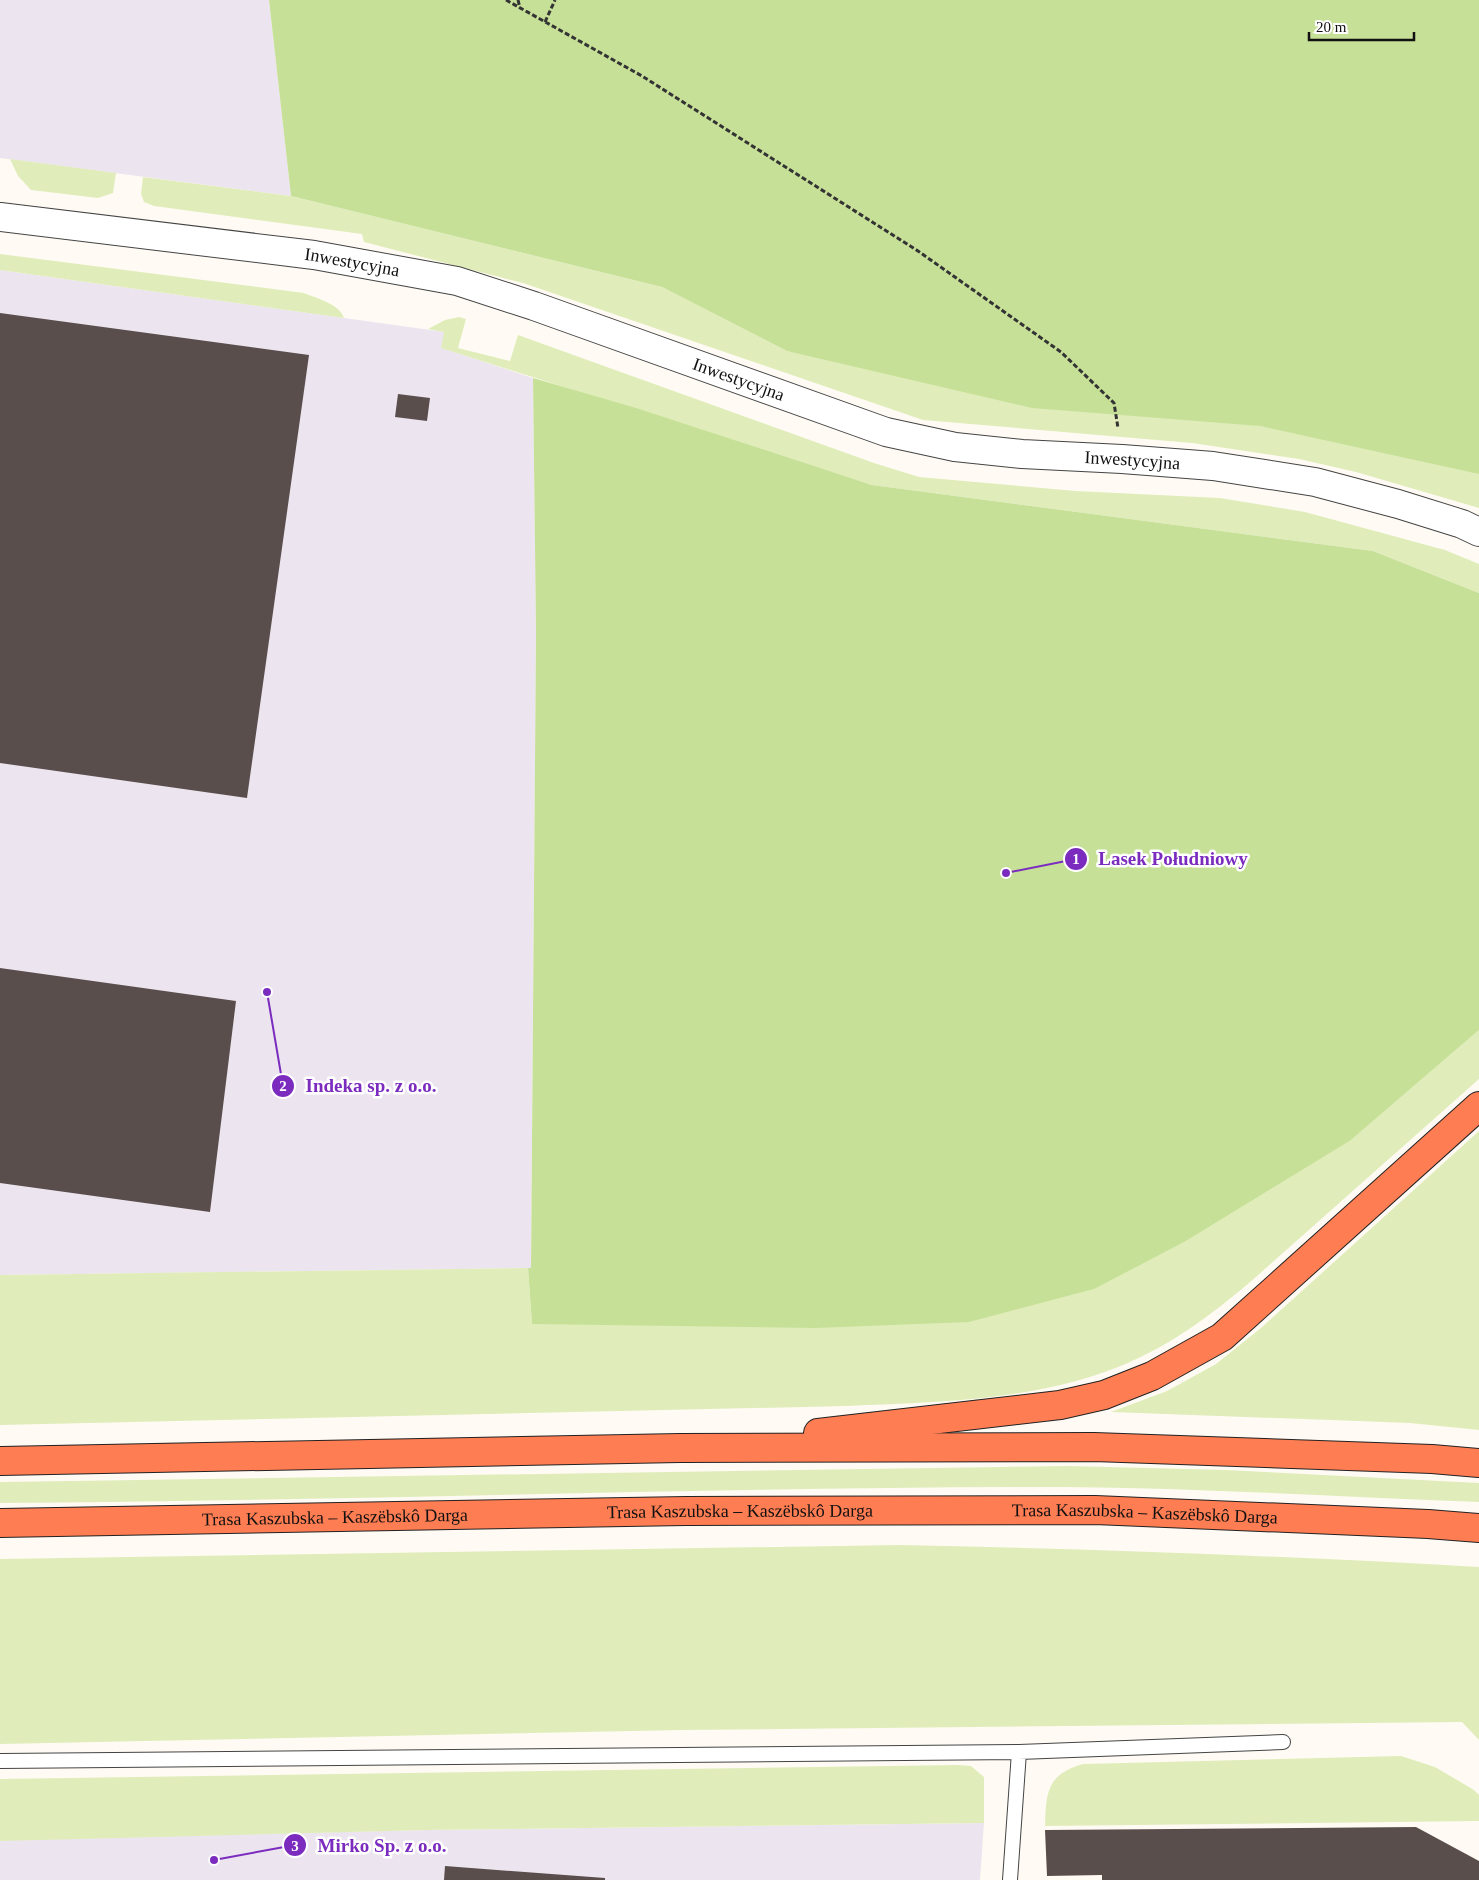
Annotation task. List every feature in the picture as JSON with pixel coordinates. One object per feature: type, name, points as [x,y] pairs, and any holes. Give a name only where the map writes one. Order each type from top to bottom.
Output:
[{"type":"highway","points":[[680,1448],[1060,1406],[1104,1395],[1152,1376],[1222,1337],[1479,1106]]},
{"type":"highway","points":[[0,1461],[680,1448],[1094,1447],[1479,1462]]},
{"type":"highway","name":"Trasa Kaszubska – Kaszëbskô Darga","points":[[0,1523],[696,1511],[1096,1510],[1479,1528]]},
{"type":"street","name":"Inwestycyjna","points":[[0,217],[314,255],[457,281],[544,309],[886,432],[955,447],[1022,454],[1213,466],[1315,482],[1398,504],[1462,524],[1479,532]]},
{"type":"lane","points":[[0,1761],[1019,1752],[1283,1742]]},
{"type":"lane","points":[[1010,1880],[1019,1752]]},
{"type":"path","points":[[506,0],[642,76],[918,251],[1061,352],[1114,402],[1122,459]]},
{"type":"path","points":[[518,0],[520,8]]},
{"type":"path","points":[[545,22],[555,0]]},
{"type":"shaded area","points":[[0,0],[269,0],[291,196],[0,158]]},
{"type":"shaded area","points":[[0,270],[445,332],[442,348],[533,378],[536,632],[531,1268],[0,1275]]},
{"type":"shaded area","points":[[984,1823],[980,1880],[0,1880],[0,1840],[429,1830]]},
{"type":"green space","points":[[269,0],[1479,0],[1479,474],[1260,426],[1032,408],[787,351],[662,287],[291,196]]},
{"type":"green space","points":[[10,159],[116,173],[113,193],[98,198],[31,190],[18,176]]},
{"type":"green space","points":[[143,177],[291,196],[662,287],[787,351],[1260,426],[1473,471],[1479,474],[1479,508],[1356,472],[1299,459],[1192,443],[923,420],[523,283],[364,242],[362,234],[154,206],[144,202],[141,194]]},
{"type":"green space","points":[[0,254],[304,293],[333,305],[342,313],[344,318],[0,270]]},
{"type":"green space","points":[[459,317],[466,319],[458,348],[510,361],[518,335],[874,463],[919,477],[1076,491],[1220,498],[1305,512],[1445,550],[1479,564],[1479,593],[1373,551],[872,485],[441,348],[444,332],[428,329],[445,320]]},
{"type":"green space","points":[[533,378],[636,408],[872,485],[1373,551],[1479,593],[1479,1030],[1351,1140],[1184,1242],[1094,1289],[969,1322],[816,1328],[532,1324],[528,1268],[531,1268],[536,632]]},
{"type":"green space","points":[[1479,1030],[1479,1079],[1243,1288],[1196,1324],[1146,1355],[1118,1367],[1052,1387],[984,1398],[881,1405],[0,1425],[0,1275],[528,1268],[532,1324],[1351,1140]]},
{"type":"green space","points":[[1479,1131],[1479,1430],[1410,1423],[1111,1412],[1167,1391],[1216,1364],[1261,1328]]},
{"type":"green space","points":[[1068,1466],[1226,1470],[1479,1483],[1479,1502],[1219,1491],[1063,1487],[797,1489],[266,1500],[0,1503],[0,1482]]},
{"type":"green space","points":[[899,1545],[1189,1553],[1479,1567],[1479,1740],[1462,1722],[683,1730],[0,1744],[0,1559]]},
{"type":"green space","points":[[1401,1756],[1435,1767],[1474,1790],[1479,1795],[1479,1821],[1045,1826],[1046,1803],[1055,1779],[1071,1768],[1083,1764]]},
{"type":"green space","points":[[971,1766],[984,1777],[984,1823],[429,1830],[0,1841],[0,1779]]},
{"type":"building","points":[[0,313],[309,355],[247,798],[0,763]]},
{"type":"building","points":[[398,394],[430,398],[427,421],[395,417]]},
{"type":"building","points":[[0,968],[236,1001],[210,1212],[0,1183]]},
{"type":"building","points":[[1416,1827],[1479,1861],[1479,1880],[1102,1880],[1102,1875],[1047,1876],[1045,1830]]},
{"type":"building","points":[[445,1866],[605,1878],[605,1880],[444,1880]]},
{"type":"place","name":"Lasek Południowy","points":[[1006,873]]},
{"type":"place","name":"Indeka sp. z o.o.","points":[[267,992]]},
{"type":"place","name":"Mirko Sp. z o.o.","points":[[214,1860]]}]
